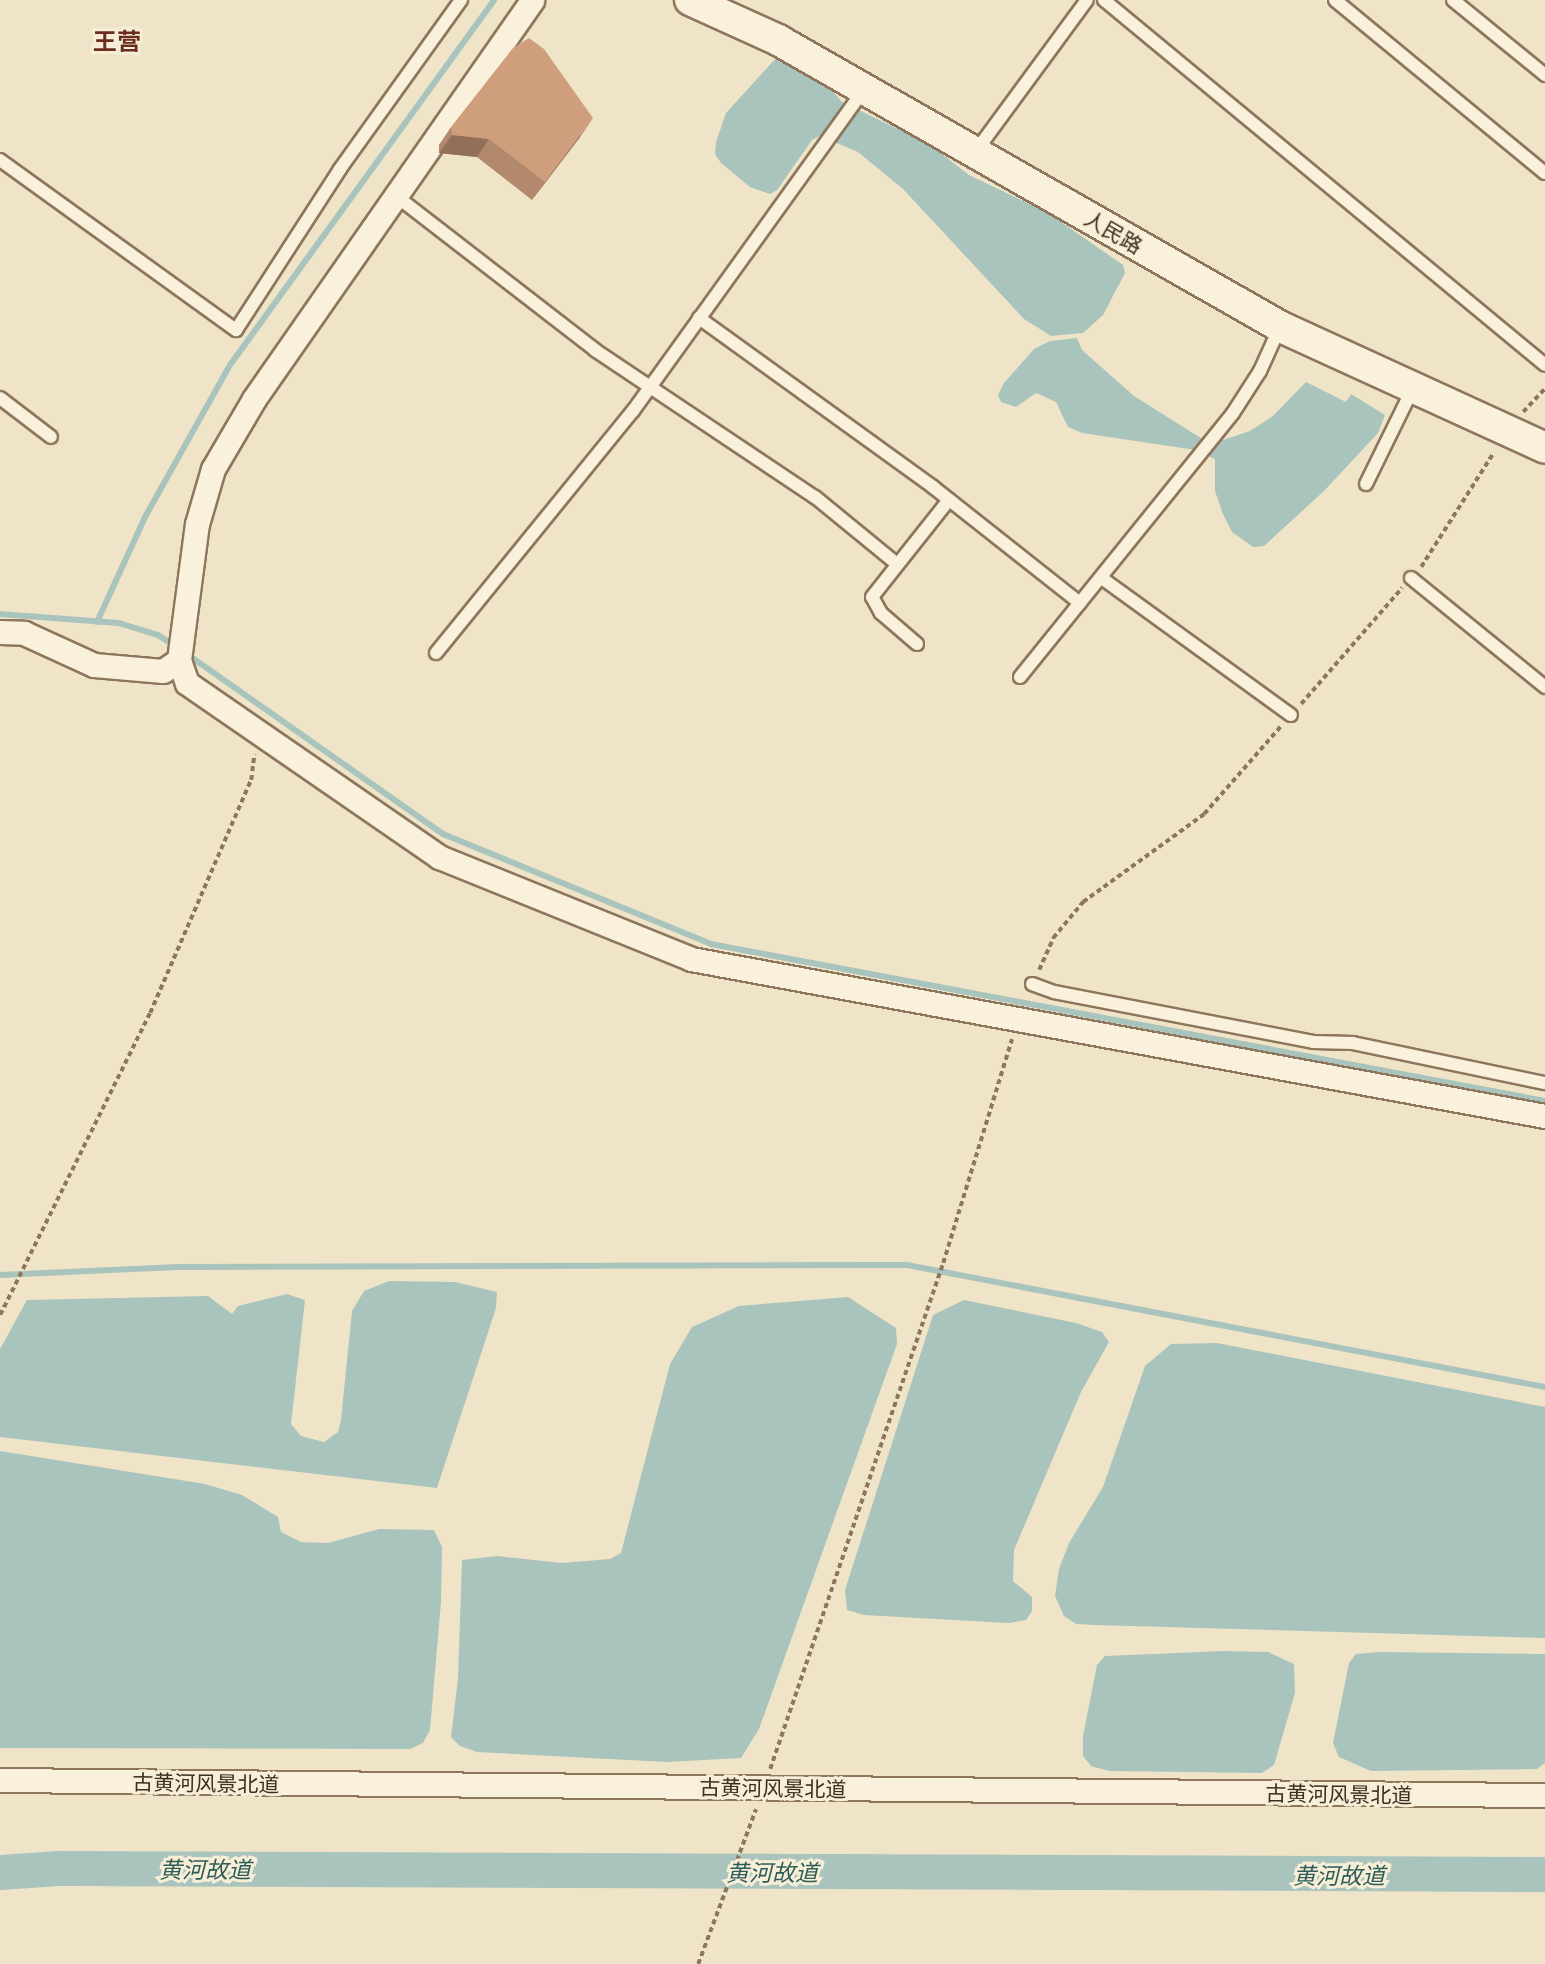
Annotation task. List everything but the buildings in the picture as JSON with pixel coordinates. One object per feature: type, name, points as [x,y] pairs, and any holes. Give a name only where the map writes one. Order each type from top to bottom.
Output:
[{"type":"street","points":[[532,0],[254,399],[213,468],[197,524],[181,653],[187,683],[439,856],[691,959],[1545,1116]]},
{"type":"street","name":"人民路","points":[[691,0],[778,40],[1280,327],[1545,448]]},
{"type":"street","points":[[0,632],[24,634],[94,665],[163,671],[181,653]]},
{"type":"street","name":"古黄河风景北道","points":[[0,1780],[761,1794],[1545,1796]]},
{"type":"lane","points":[[0,160],[236,330],[340,169],[461,0]]},
{"type":"lane","points":[[976,151],[1087,0]]},
{"type":"lane","points":[[1104,0],[1545,365]]},
{"type":"lane","points":[[1335,0],[1545,173]]},
{"type":"lane","points":[[1453,0],[1545,75]]},
{"type":"lane","points":[[436,653],[649,387],[864,88]]},
{"type":"lane","points":[[396,195],[649,387],[815,497],[897,564]]},
{"type":"lane","points":[[699,318],[949,500],[1080,603]]},
{"type":"lane","points":[[1020,677],[1103,579],[1233,413],[1260,371],[1280,327]]},
{"type":"lane","points":[[1366,484],[1413,388]]},
{"type":"lane","points":[[0,398],[51,437]]},
{"type":"lane","points":[[917,644],[881,613],[872,597],[949,500]]},
{"type":"lane","points":[[1411,578],[1545,687]]},
{"type":"lane","points":[[1103,579],[1291,715]]},
{"type":"lane","points":[[1032,984],[1122,1005],[1313,1042],[1353,1043],[1545,1083]]},
{"type":"path","points":[[0,1315],[171,964],[251,780],[257,731]]},
{"type":"path","points":[[698,1964],[761,1794],[943,1263],[1018,1019]]},
{"type":"water","points":[[778,56],[817,73],[842,102],[929,144],[969,175],[1048,213],[1123,265],[1125,273],[1103,315],[1083,333],[1051,336],[1024,319],[903,189],[858,152],[820,136],[812,140],[777,190],[770,194],[750,187],[721,163],[715,154],[716,142],[726,113]]},
{"type":"water","points":[[1077,338],[1082,350],[1134,396],[1204,440],[1223,440],[1250,431],[1273,416],[1306,382],[1346,402],[1351,394],[1385,415],[1378,433],[1324,491],[1264,546],[1253,547],[1232,532],[1223,514],[1215,491],[1215,459],[1196,450],[1082,433],[1068,427],[1056,402],[1036,393],[1016,407],[1001,402],[998,395],[1004,383],[1034,349],[1050,341]]},
{"type":"water","points":[[389,1281],[455,1282],[497,1292],[496,1308],[437,1488],[0,1437],[0,1349],[27,1300],[208,1296],[232,1314],[238,1306],[287,1294],[305,1300],[291,1424],[301,1436],[324,1442],[338,1432],[341,1420],[352,1311],[364,1291]]},
{"type":"water","points":[[848,1297],[896,1328],[897,1344],[759,1729],[741,1758],[667,1762],[477,1752],[460,1746],[451,1737],[458,1679],[462,1560],[497,1556],[562,1563],[610,1559],[621,1553],[670,1364],[692,1327],[739,1306]]},
{"type":"water","points":[[964,1300],[1076,1323],[1102,1332],[1109,1342],[1081,1392],[1014,1550],[1013,1581],[1032,1597],[1032,1611],[1026,1620],[1009,1623],[864,1615],[847,1610],[845,1590],[933,1315]]},
{"type":"water","points":[[1217,1343],[1545,1407],[1545,1638],[1095,1625],[1076,1624],[1064,1616],[1055,1596],[1059,1569],[1069,1543],[1103,1487],[1145,1366],[1171,1344]]},
{"type":"water","points":[[0,1451],[205,1484],[242,1495],[278,1517],[281,1532],[301,1542],[328,1543],[379,1529],[434,1530],[442,1547],[441,1602],[430,1730],[423,1743],[410,1749],[0,1748]]},
{"type":"water","points":[[1268,1652],[1294,1664],[1295,1693],[1274,1765],[1262,1773],[1109,1771],[1091,1766],[1083,1756],[1083,1736],[1097,1665],[1105,1656]]},
{"type":"water","points":[[1356,1654],[1545,1654],[1545,1763],[1537,1769],[1371,1771],[1339,1757],[1333,1743],[1349,1663]]},
{"type":"waterway","points":[[97,622],[145,517],[230,365],[494,0]]},
{"type":"waterway","points":[[0,614],[119,623],[158,635],[175,646]]},
{"type":"waterway","points":[[184,652],[443,834],[711,944],[1545,1101]]},
{"type":"waterway","points":[[0,1275],[179,1267],[907,1265],[1545,1387]]},
{"type":"waterway","name":"黄河故道","points":[[0,1872],[58,1868],[1545,1874]]},
{"type":"district","name":"王营","points":[[117,40]]}]
